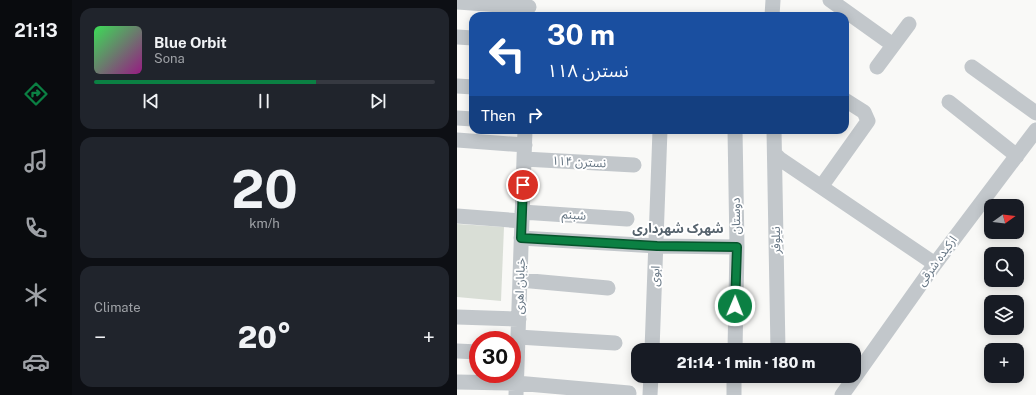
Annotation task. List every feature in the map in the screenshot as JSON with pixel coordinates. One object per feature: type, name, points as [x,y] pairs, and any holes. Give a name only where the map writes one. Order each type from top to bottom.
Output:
[{"type":"street","points":[[772,12],[773,0]]},
{"type":"street","points":[[830,0],[847,12]]},
{"type":"street","points":[[457,2],[529,8]]},
{"type":"street","points":[[849,14],[893,45]]},
{"type":"street","points":[[877,67],[909,24]]},
{"type":"street","points":[[457,37],[469,38]]},
{"type":"street","points":[[972,67],[1036,113]]},
{"type":"street","points":[[457,86],[469,87]]},
{"type":"street","points":[[949,102],[1017,156]]},
{"type":"street","points":[[821,187],[868,121],[864,112],[849,103]]},
{"type":"street","points":[[457,118],[469,119]]},
{"type":"street","name":"ارکیده شرقی","points":[[842,395],[935,264],[1036,130]]},
{"type":"street","name":"ابوی","points":[[652,343],[660,134]]},
{"type":"street","name":"دوستان","points":[[735,134],[737,247],[735,343]]},
{"type":"street","name":"نیلوفر","points":[[774,134],[778,343]]},
{"type":"street","name":"نسترن ۱۱۴","points":[[457,140],[525,144],[633,165]]},
{"type":"street","name":"خیابان اهری","points":[[518,331],[525,144]]},
{"type":"street","points":[[775,154],[780,159],[935,264]]},
{"type":"street","name":"شبنم","points":[[457,216],[627,219]]},
{"type":"street","points":[[521,238],[657,246],[737,247]]},
{"type":"street","points":[[520,280],[608,288]]},
{"type":"street","points":[[457,316],[519,319]]},
{"type":"street","points":[[521,337],[615,343]]},
{"type":"street","points":[[457,351],[469,352]]},
{"type":"street","points":[[457,382],[516,389],[629,393]]},
{"type":"street","points":[[650,395],[651,383]]},
{"type":"street","points":[[734,383],[734,395]]},
{"type":"shaded area","points":[[457,224],[504,227],[501,301],[457,297]]},
{"type":"district","name":"شهرک شهرداری","points":[[678,228]]},
{"type":"route","points":[[523,185],[521,238],[657,246],[737,247],[735,306]]}]
